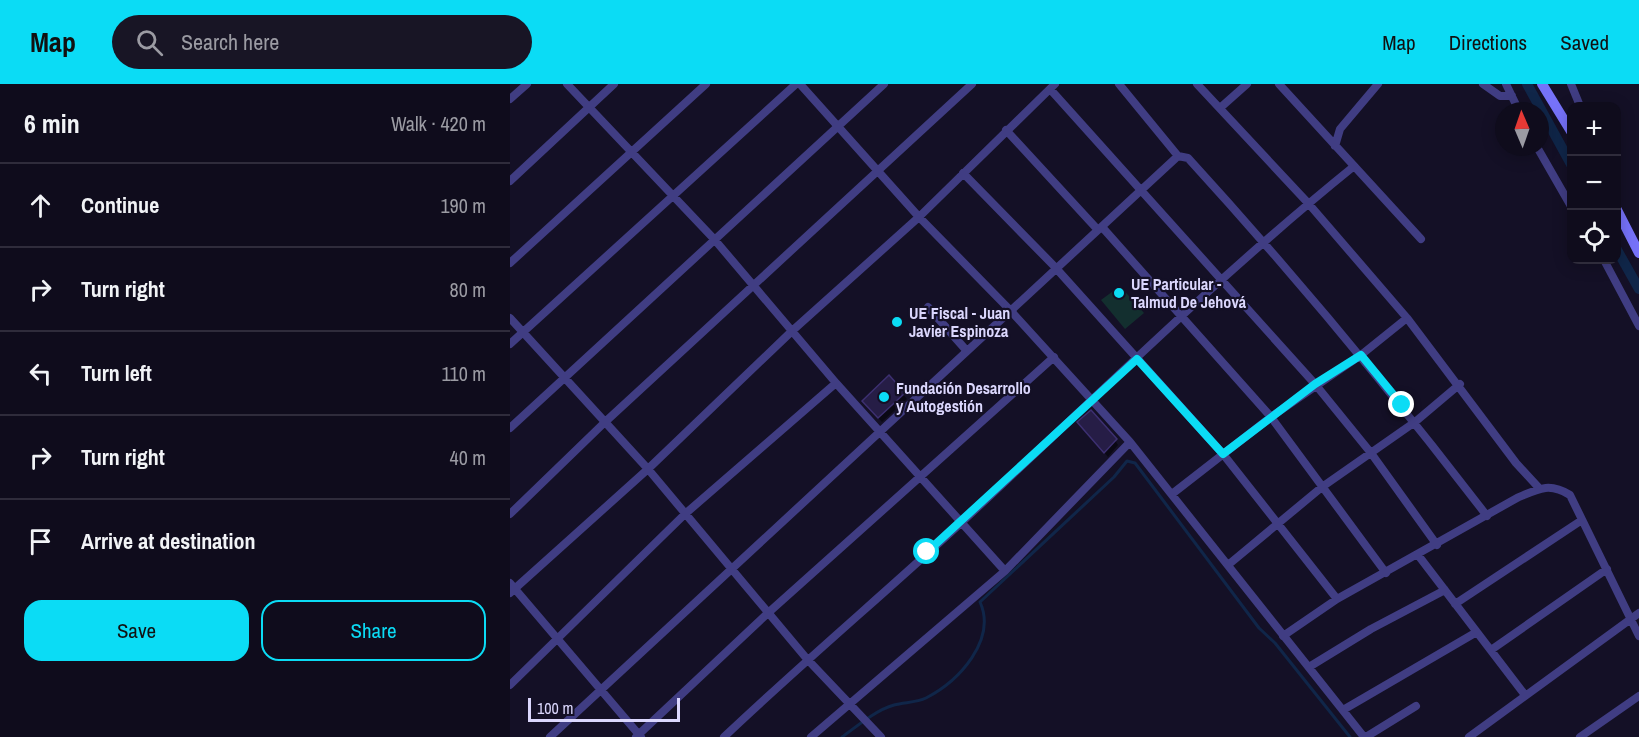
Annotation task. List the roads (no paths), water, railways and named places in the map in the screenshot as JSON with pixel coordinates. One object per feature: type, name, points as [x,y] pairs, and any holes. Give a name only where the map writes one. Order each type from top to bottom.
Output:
[{"type":"street","points":[[510,99],[527,84]]},
{"type":"street","points":[[567,84],[714,240],[836,384],[1005,571]]},
{"type":"street","points":[[510,181],[614,84]]},
{"type":"street","points":[[510,263],[706,84]]},
{"type":"street","points":[[510,344],[798,84],[839,126],[919,217],[1054,357],[1130,442],[1365,737],[1416,706]]},
{"type":"street","points":[[510,428],[884,84]]},
{"type":"street","points":[[510,514],[603,423],[753,288],[972,84]]},
{"type":"street","points":[[1119,84],[1178,156],[1188,158],[1264,241],[1361,355],[1487,516]]},
{"type":"street","points":[[1197,84],[1308,203],[1407,318],[1460,384],[1516,464],[1539,488]]},
{"type":"street","points":[[1220,108],[1247,84]]},
{"type":"street","points":[[1279,84],[1421,239]]},
{"type":"street","points":[[1335,146],[1340,129],[1378,84]]},
{"type":"street","points":[[1483,84],[1500,96],[1512,96]]},
{"type":"street","points":[[1506,84],[1515,102]]},
{"type":"street","points":[[1542,84],[1567,125]]},
{"type":"street","points":[[1571,84],[1578,102]]},
{"type":"street","points":[[1054,357],[768,613],[638,736],[512,588],[648,469],[792,331],[919,217],[1052,87],[1315,384],[1371,453],[1437,544]]},
{"type":"street","points":[[1006,130],[1100,228],[1271,417],[1386,573]]},
{"type":"street","points":[[549,737],[1178,156]]},
{"type":"street","points":[[1542,156],[1567,199]]},
{"type":"street","points":[[724,737],[807,659],[962,522],[1264,241],[1353,167]]},
{"type":"street","points":[[963,173],[1055,268],[1223,454],[1337,599]]},
{"type":"street","points":[[1618,210],[1639,253]]},
{"type":"street","points":[[1606,264],[1639,326]]},
{"type":"street","points":[[928,308],[966,351]]},
{"type":"street","points":[[510,318],[603,423],[648,469],[729,569],[807,659],[852,703],[880,737]]},
{"type":"street","points":[[1172,494],[1315,384],[1361,355],[1407,318]]},
{"type":"street","points":[[510,685],[558,641],[685,514],[836,384]]},
{"type":"street","points":[[1228,565],[1322,488],[1415,422],[1460,384]]},
{"type":"street","points":[[811,737],[1005,571],[1130,442]]},
{"type":"street","points":[[1283,636],[1337,599],[1487,516],[1539,488],[1557,487],[1570,495],[1639,636]]},
{"type":"street","points":[[1455,604],[1582,520]]},
{"type":"street","points":[[1418,555],[1475,633],[1525,695]]},
{"type":"street","points":[[1491,650],[1607,569]]},
{"type":"street","points":[[1310,667],[1371,629],[1445,590]]},
{"type":"street","points":[[1469,737],[1639,613]]},
{"type":"street","points":[[1343,710],[1475,633]]},
{"type":"street","points":[[1580,737],[1639,696]]},
{"type":"waterway","points":[[1527,84],[1567,157]]},
{"type":"waterway","points":[[1621,257],[1639,289]]},
{"type":"waterway","points":[[842,737],[880,711],[894,705],[922,700],[951,681],[972,658],[979,645],[984,616],[980,602],[1114,477],[1127,461],[1135,463],[1259,628],[1275,643],[1350,737]]},
{"type":"place","name":"UE Particular - Talmud De Jehová","points":[[1119,293]]},
{"type":"place","name":"UE Fiscal - Juan Javier Espinoza","points":[[897,322]]},
{"type":"place","name":"Fundación Desarrollo y Autogestión","points":[[884,397]]}]
